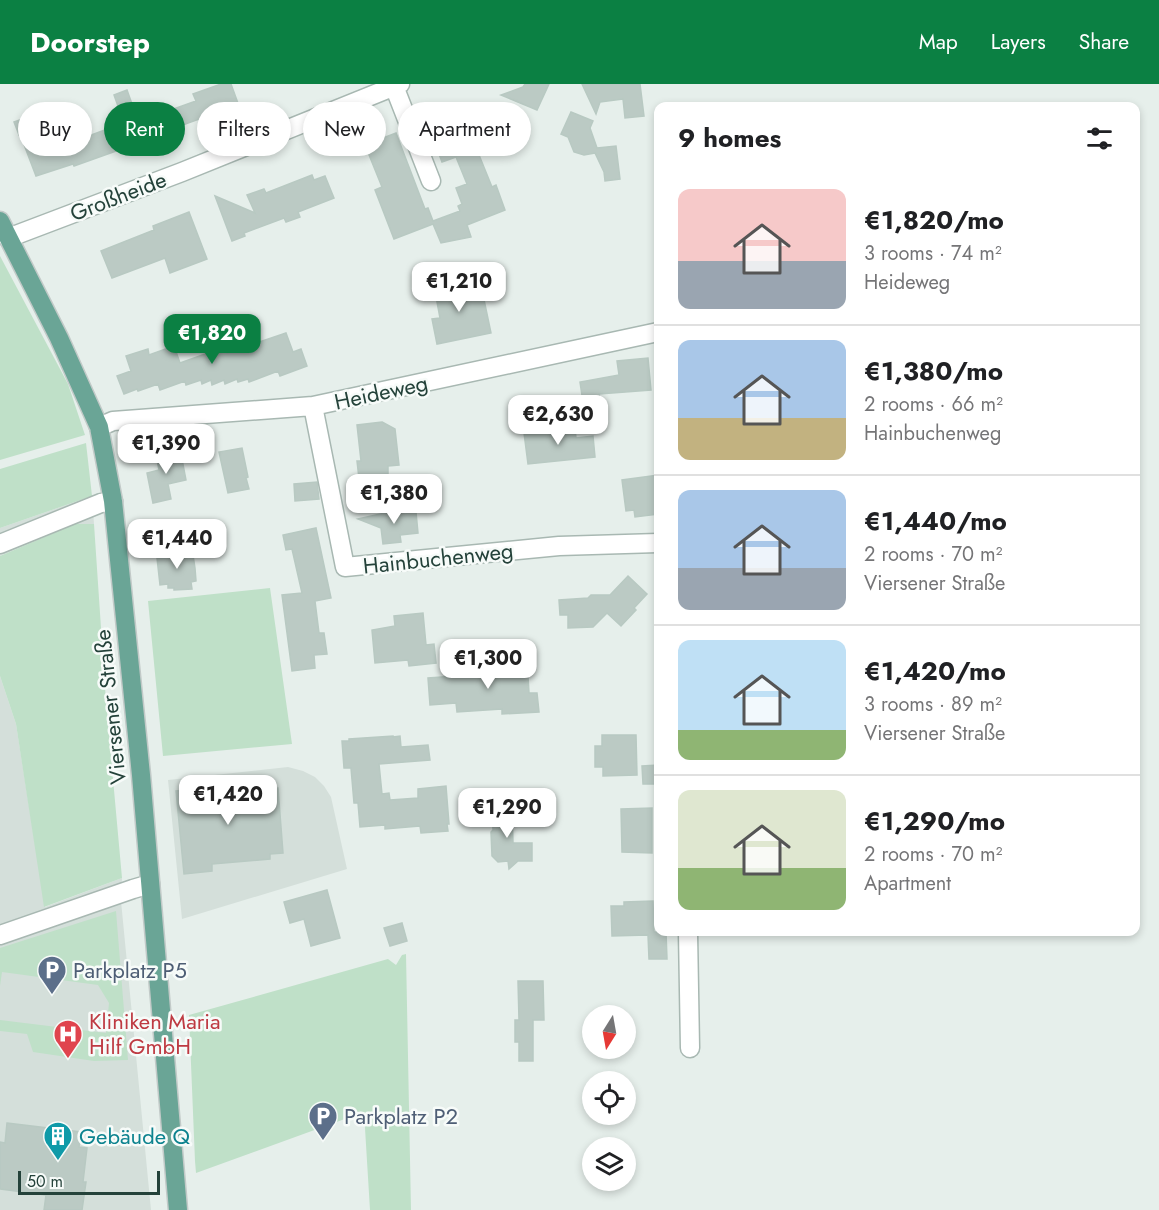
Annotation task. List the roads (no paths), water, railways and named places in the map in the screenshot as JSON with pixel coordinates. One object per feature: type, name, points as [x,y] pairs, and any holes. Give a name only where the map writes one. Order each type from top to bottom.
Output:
[{"type":"main road","name":"Viersener Straße","points":[[4,230],[59,338],[99,427],[113,501],[141,775],[178,1210]]},
{"type":"street","name":"Großheide","points":[[4,230],[182,171],[397,85],[431,181]]},
{"type":"street","name":"Heideweg","points":[[99,427],[113,421],[313,406],[654,333]]},
{"type":"street","name":"Hainbuchenweg","points":[[313,406],[345,567],[559,546],[654,543]]},
{"type":"street","points":[[0,544],[101,503],[113,501]]},
{"type":"street","points":[[0,934],[150,885]]},
{"type":"street","points":[[688,936],[690,1048]]},
{"type":"place","name":"Parkplatz P5","points":[[52,996]]},
{"type":"place","name":"Kliniken Maria Hilf GmbH","points":[[68,1060]]},
{"type":"place","name":"Parkplatz P2","points":[[323,1142]]},
{"type":"place","name":"Gebäude Q","points":[[58,1162]]}]
